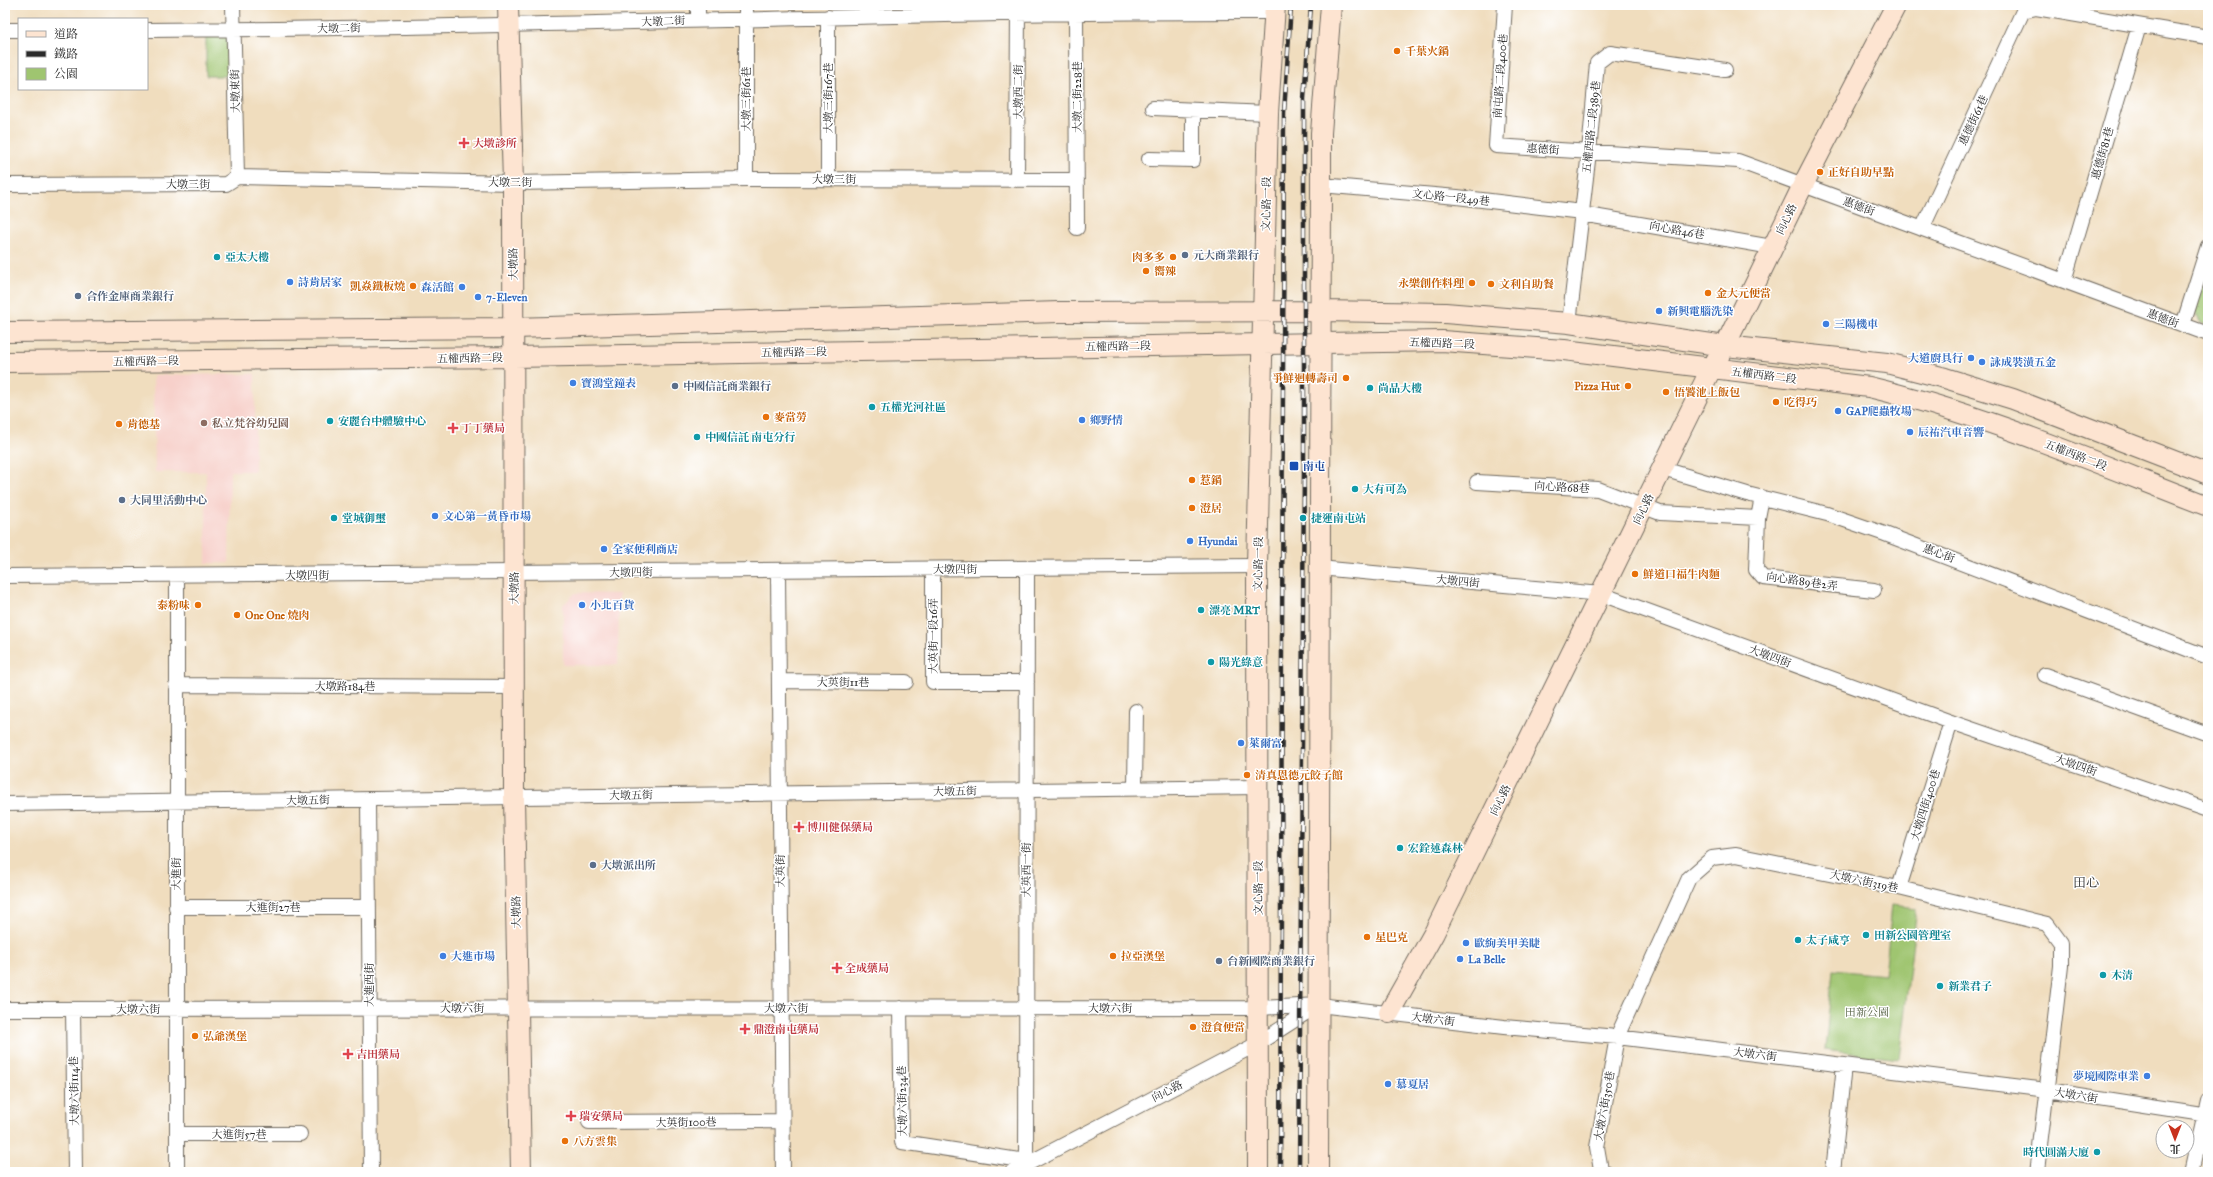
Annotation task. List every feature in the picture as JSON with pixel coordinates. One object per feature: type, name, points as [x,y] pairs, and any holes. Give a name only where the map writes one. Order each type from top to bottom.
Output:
[{"type":"main road","name":"大墩路","points":[[508,5],[513,183],[514,797],[521,1172]]},
{"type":"main road","points":[[1318,1172],[1320,185],[1331,5]]},
{"type":"main road","name":"向心路","points":[[1389,1013],[1434,933],[1711,369],[1725,346],[1772,247],[1893,6]]},
{"type":"main road","name":"文心路一段","points":[[1258,1172],[1257,566],[1268,113],[1275,9]]},
{"type":"main road","points":[[5,332],[514,328],[1059,312],[1320,311],[1445,313],[1569,323],[1725,346],[1887,363],[1945,378],[2013,400],[2208,474]]},
{"type":"main road","name":"五權西路二段","points":[[5,362],[514,357],[1442,341],[1564,350],[1869,387],[1911,397],[1990,422],[2208,506]]},
{"type":"street","name":"大墩東街","points":[[234,5],[233,29],[237,177]]},
{"type":"street","points":[[698,5],[698,20]]},
{"type":"street","name":"大墩三街61巷","points":[[746,5],[746,179]]},
{"type":"street","name":"南屯路二段400巷","points":[[1496,146],[1505,5]]},
{"type":"street","name":"大墩二街","points":[[148,30],[508,26],[1018,9],[1076,14],[1140,8],[1275,9]]},
{"type":"street","name":"惠德街61巷","points":[[1922,229],[2023,11],[2036,8],[2139,26]]},
{"type":"street","name":"大墩西二街","points":[[1017,180],[1018,9]]},
{"type":"street","name":"大墩二街228巷","points":[[1076,14],[1077,228]]},
{"type":"street","name":"大墩三街167巷","points":[[828,16],[828,179]]},
{"type":"street","points":[[2139,26],[2208,37]]},
{"type":"street","name":"惠德街81巷","points":[[2064,281],[2139,26]]},
{"type":"street","points":[[5,30],[18,30]]},
{"type":"street","name":"五權西路二段389巷","points":[[1569,323],[1589,152],[1597,63],[1610,53],[1725,70]]},
{"type":"street","points":[[1153,108],[1268,113]]},
{"type":"street","points":[[1149,159],[1193,160],[1194,110]]},
{"type":"street","name":"惠德街","points":[[1496,146],[1738,161],[2208,334]]},
{"type":"street","name":"大墩三街","points":[[5,185],[226,184],[237,177],[513,183],[746,179],[1017,180]]},
{"type":"street","points":[[1017,180],[1077,180]]},
{"type":"street","name":"文心路一段49巷","points":[[1320,185],[1457,197],[1582,213]]},
{"type":"street","name":"向心路46巷","points":[[1582,213],[1772,247]]},
{"type":"street","points":[[2183,325],[2208,246]]},
{"type":"street","name":"惠心街","points":[[1663,469],[1828,514],[1885,534],[2208,657]]},
{"type":"street","name":"向心路68巷","points":[[1477,482],[1598,489],[1645,506]]},
{"type":"street","name":"向心路89巷2弄","points":[[1762,497],[1758,518],[1756,570],[1764,578],[1874,590]]},
{"type":"street","points":[[1645,506],[1660,513],[1758,518]]},
{"type":"street","name":"大墩四街","points":[[5,576],[177,576],[1257,566]]},
{"type":"street","name":"大英西一街","points":[[1026,1166],[1027,568]]},
{"type":"street","name":"大墩四街","points":[[1319,568],[1601,594],[1951,722],[2208,810]]},
{"type":"street","name":"大英街一段16弄","points":[[933,569],[933,682],[1027,682]]},
{"type":"street","name":"大英街","points":[[778,571],[783,1172]]},
{"type":"street","name":"大進街","points":[[177,576],[177,1172]]},
{"type":"street","points":[[2045,675],[2208,734]]},
{"type":"street","name":"大英街11巷","points":[[779,681],[906,682]]},
{"type":"street","name":"大墩路184巷","points":[[176,685],[514,687]]},
{"type":"street","points":[[1136,711],[1136,788]]},
{"type":"street","name":"大墩四街400巷","points":[[1899,888],[1951,722]]},
{"type":"street","name":"大墩五街","points":[[5,804],[1258,787]]},
{"type":"street","name":"大進西街","points":[[368,799],[371,1172]]},
{"type":"street","name":"大墩六街319巷","points":[[1617,1037],[1689,878],[1712,858],[1736,855],[1899,888],[2047,924],[2061,943],[2060,966],[2046,1090]]},
{"type":"street","name":"大進街27巷","points":[[176,907],[369,907]]},
{"type":"street","name":"大墩六街","points":[[5,1009],[1258,1008],[1319,1005],[1504,1028],[1617,1037],[2046,1090],[2206,1115]]},
{"type":"street","name":"向心路","points":[[1012,1172],[1257,1044],[1319,1005]]},
{"type":"street","name":"大墩六街234巷","points":[[900,1008],[902,1142],[1026,1166]]},
{"type":"street","name":"大墩六街114巷","points":[[73,1009],[75,1172]]},
{"type":"street","name":"大墩六街350巷","points":[[1606,1172],[1601,1170],[1597,1147],[1617,1037]]},
{"type":"street","points":[[1833,1172],[1844,1065]]},
{"type":"street","points":[[2038,1172],[2046,1090]]},
{"type":"street","points":[[2192,1172],[2206,1115],[2208,1100]]},
{"type":"street","name":"大英街100巷","points":[[589,1122],[782,1121]]},
{"type":"street","name":"大進街57巷","points":[[177,1134],[300,1134]]},
{"type":"shaded area","name":"私立梵谷幼兒園","points":[[255,374],[255,471],[230,471],[229,563],[206,563],[206,472],[155,472],[153,375]]},
{"type":"shaded area","name":"小北百貨","points":[[575,593],[619,594],[618,665],[563,665],[563,605]]},
{"type":"green space","points":[[206,31],[231,31],[231,76],[206,76]]},
{"type":"green space","points":[[2208,267],[2208,326],[2201,323],[2194,311]]},
{"type":"green space","name":"田新公園","points":[[1892,905],[1917,908],[1899,1059],[1825,1050],[1833,970],[1885,975]]},
{"type":"railway","points":[[1280,1172],[1284,113],[1291,5]]},
{"type":"railway","points":[[1299,1172],[1304,466],[1304,99],[1311,5]]},
{"type":"place","name":"千葉火鍋","points":[[1397,51]]},
{"type":"place","name":"大墩診所","points":[[464,143]]},
{"type":"place","name":"正好自助早點","points":[[1820,172]]},
{"type":"place","name":"元大商業銀行","points":[[1185,255]]},
{"type":"place","name":"亞太大樓","points":[[217,257]]},
{"type":"place","name":"肉多多","points":[[1173,257]]},
{"type":"place","name":"嚮辣","points":[[1146,271]]},
{"type":"place","name":"詩肯居家","points":[[290,282]]},
{"type":"place","name":"永樂創作料理","points":[[1472,283]]},
{"type":"place","name":"文利自助餐","points":[[1491,284]]},
{"type":"place","name":"凱焱鐵板燒","points":[[413,286]]},
{"type":"place","name":"森活館","points":[[462,287]]},
{"type":"place","name":"金大元便當","points":[[1708,293]]},
{"type":"place","name":"合作金庫商業銀行","points":[[78,296]]},
{"type":"place","name":"7-Eleven","points":[[478,297]]},
{"type":"place","name":"新興電腦洗染","points":[[1659,311]]},
{"type":"place","name":"三陽機車","points":[[1826,324]]},
{"type":"place","name":"大道廚具行","points":[[1971,358]]},
{"type":"place","name":"詠成裝潢五金","points":[[1982,362]]},
{"type":"place","name":"爭鮮迴轉壽司","points":[[1346,378]]},
{"type":"place","name":"寶鴻堂鐘表","points":[[573,383]]},
{"type":"place","name":"中國信託商業銀行","points":[[675,386]]},
{"type":"place","name":"Pizza Hut","points":[[1628,386]]},
{"type":"place","name":"尚品大樓","points":[[1370,388]]},
{"type":"place","name":"悟饕池上飯包","points":[[1666,392]]},
{"type":"place","name":"吃得巧","points":[[1776,402]]},
{"type":"place","name":"五權光河社區","points":[[872,407]]},
{"type":"place","name":"GAP爬蟲牧場","points":[[1838,411]]},
{"type":"place","name":"麥當勞","points":[[766,417]]},
{"type":"place","name":"鄉野情","points":[[1082,420]]},
{"type":"place","name":"安麗台中體驗中心","points":[[330,421]]},
{"type":"place","name":"私立梵谷幼兒園","points":[[204,423]]},
{"type":"place","name":"肯德基","points":[[119,424]]},
{"type":"place","name":"丁丁藥局","points":[[453,428]]},
{"type":"place","name":"辰祐汽車音響","points":[[1910,432]]},
{"type":"place","name":"中國信託 南屯分行","points":[[697,437]]},
{"type":"place","name":"南屯","points":[[1294,466]]},
{"type":"place","name":"惹鍋","points":[[1192,480]]},
{"type":"place","name":"大有可為","points":[[1355,489]]},
{"type":"place","name":"大同里活動中心","points":[[122,500]]},
{"type":"place","name":"澄居","points":[[1192,508]]},
{"type":"place","name":"文心第一黃昏市場","points":[[435,516]]},
{"type":"place","name":"堂城御璽","points":[[334,518]]},
{"type":"place","name":"捷運南屯站","points":[[1303,518]]},
{"type":"place","name":"Hyundai","points":[[1190,541]]},
{"type":"place","name":"全家便利商店","points":[[604,549]]},
{"type":"place","name":"鮮道口福牛肉麵","points":[[1635,574]]},
{"type":"place","name":"泰粉味","points":[[198,605]]},
{"type":"place","name":"小北百貨","points":[[582,605]]},
{"type":"place","name":"漂亮 MRT","points":[[1201,610]]},
{"type":"place","name":"One One 燒肉","points":[[237,615]]},
{"type":"place","name":"陽光綠意","points":[[1211,662]]},
{"type":"place","name":"萊爾富","points":[[1241,743]]},
{"type":"place","name":"清真恩德元餃子館","points":[[1247,775]]},
{"type":"place","name":"博川健保藥局","points":[[799,827]]},
{"type":"place","name":"宏銓述森林","points":[[1400,848]]},
{"type":"place","name":"大墩派出所","points":[[593,865]]},
{"type":"place","name":"田新公園管理室","points":[[1866,935]]},
{"type":"place","name":"星巴克","points":[[1367,937]]},
{"type":"place","name":"太子咸亨","points":[[1798,940]]},
{"type":"place","name":"歐絢美甲美睫","points":[[1466,943]]},
{"type":"place","name":"大進市場","points":[[443,956]]},
{"type":"place","name":"拉亞漢堡","points":[[1113,956]]},
{"type":"place","name":"La Belle","points":[[1460,959]]},
{"type":"place","name":"台新國際商業銀行","points":[[1219,961]]},
{"type":"place","name":"全成藥局","points":[[837,968]]},
{"type":"place","name":"木清","points":[[2103,975]]},
{"type":"place","name":"新業君子","points":[[1940,986]]},
{"type":"place","name":"澄食便當","points":[[1193,1027]]},
{"type":"place","name":"鼎澄南屯藥局","points":[[745,1029]]},
{"type":"place","name":"弘爺漢堡","points":[[195,1036]]},
{"type":"place","name":"吉田藥局","points":[[348,1054]]},
{"type":"place","name":"夢境國際車業","points":[[2147,1076]]},
{"type":"place","name":"慕夏居","points":[[1388,1084]]},
{"type":"place","name":"瑞安藥局","points":[[571,1116]]},
{"type":"place","name":"八方雲集","points":[[565,1141]]},
{"type":"place","name":"時代圓滿大廈","points":[[2097,1152]]},
{"type":"district","name":"田心","points":[[2086,882]]}]
